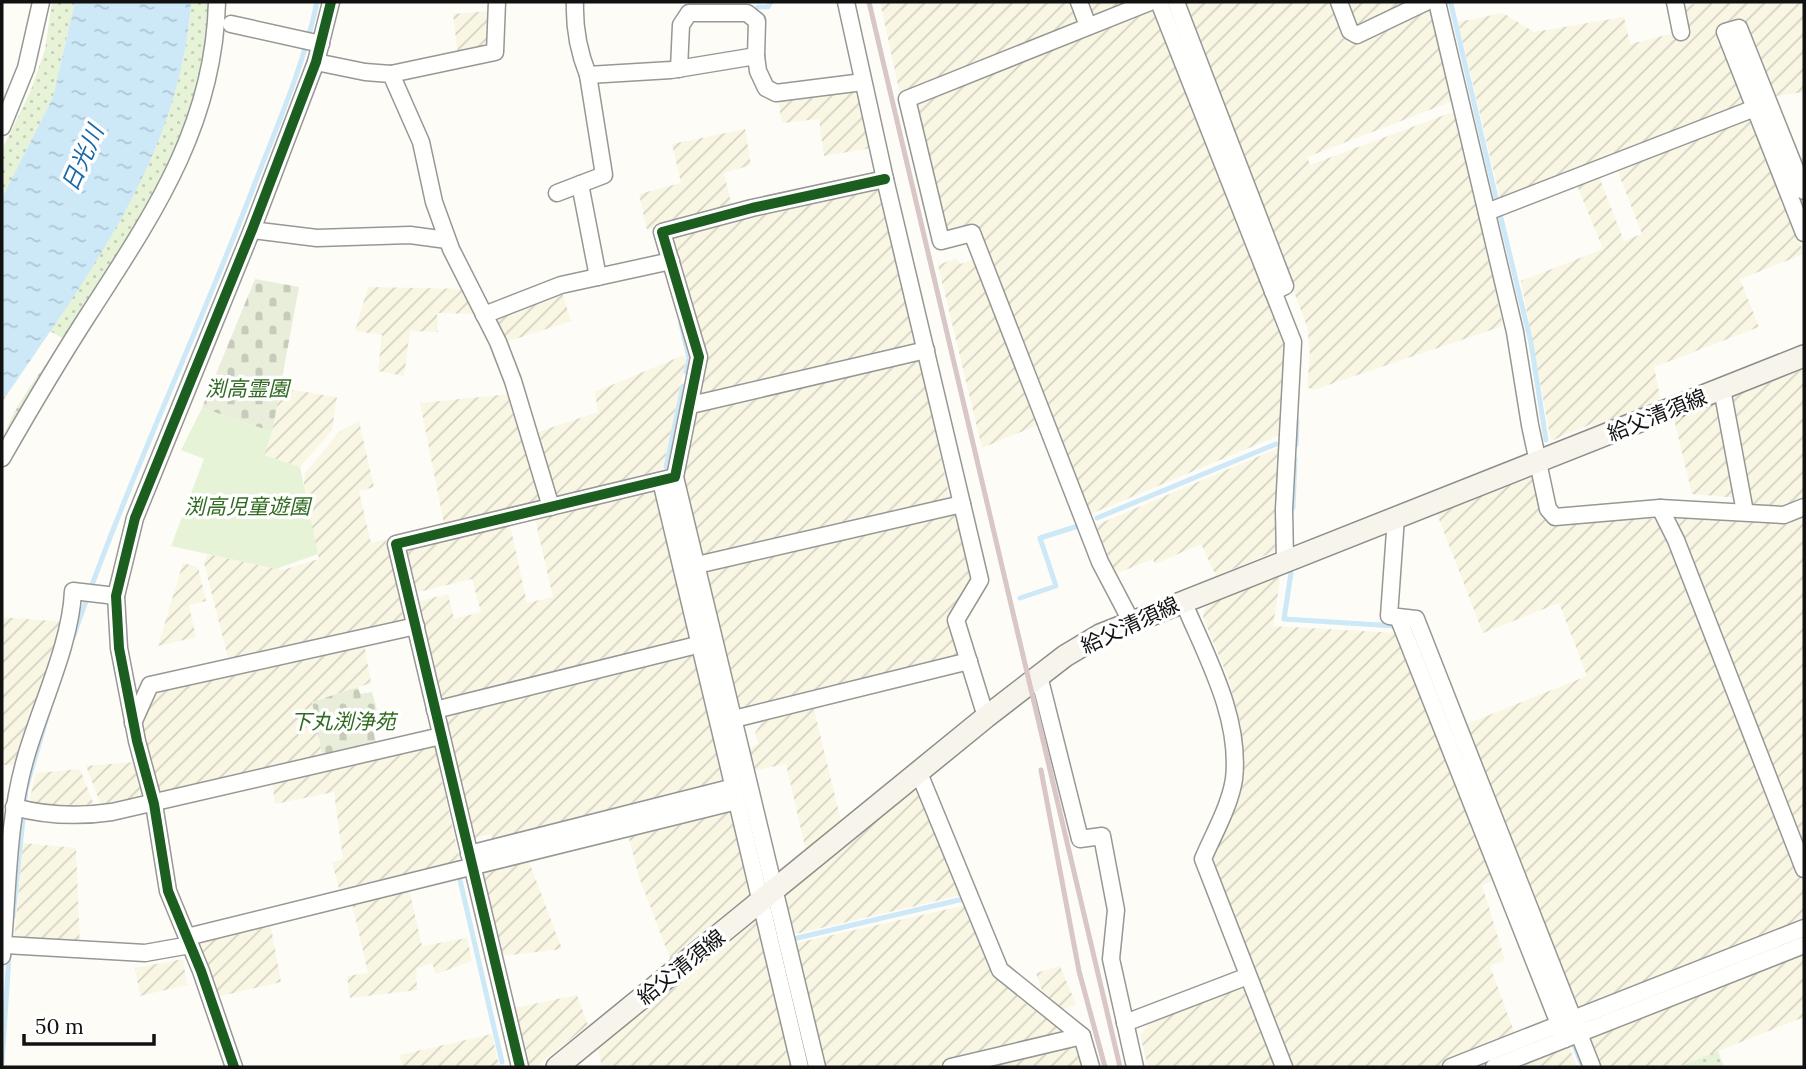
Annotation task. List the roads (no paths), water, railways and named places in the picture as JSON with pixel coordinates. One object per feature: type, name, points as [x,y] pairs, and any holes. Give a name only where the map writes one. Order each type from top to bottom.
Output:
[{"type":"main road","name":"給父清須線","points":[[557,1067],[986,717],[1039,676],[1100,635],[1804,356]]},
{"type":"street","points":[[2,127],[9,87],[26,68],[41,2]]},
{"type":"street","points":[[2,458],[47,379],[123,264],[173,179],[207,86],[217,2]]},
{"type":"street","points":[[234,1067],[189,941],[168,891],[154,804],[133,723],[109,596],[135,518],[252,230],[316,62],[318,43],[331,2]]},
{"type":"street","points":[[316,62],[365,72],[391,74],[495,52],[497,2]]},
{"type":"street","points":[[557,193],[604,175],[588,75],[579,52],[574,25],[575,2]]},
{"type":"street","points":[[846,2],[980,580],[956,620],[986,717]]},
{"type":"street","points":[[1079,2],[1088,26]]},
{"type":"street","points":[[1131,621],[1100,562],[972,233],[941,241],[907,99],[1150,2]]},
{"type":"street","points":[[1159,2],[1293,342],[1284,509],[1285,561]]},
{"type":"street","points":[[1176,2],[1285,286],[1273,292]]},
{"type":"street","points":[[1339,2],[1350,31],[1357,35],[1426,2]]},
{"type":"street","points":[[1437,2],[1515,332],[1549,509],[1555,517],[1660,508],[1784,514],[1804,507]]},
{"type":"street","points":[[1675,2],[1681,32]]},
{"type":"street","points":[[679,69],[681,25],[689,13],[747,13],[757,21],[756,56],[766,88],[776,93],[863,82]]},
{"type":"street","points":[[231,24],[318,43]]},
{"type":"street","points":[[1804,191],[1739,28],[1725,32],[1804,233]]},
{"type":"street","points":[[588,75],[679,69],[756,56]]},
{"type":"street","points":[[391,74],[421,142],[434,202],[447,240],[513,382],[551,507]]},
{"type":"street","points":[[1487,212],[1755,108]]},
{"type":"street","points":[[817,1067],[736,794],[707,642],[668,479],[691,405],[699,357],[662,232],[751,208],[885,179]]},
{"type":"street","points":[[580,184],[598,277]]},
{"type":"street","points":[[252,230],[317,239],[410,235],[447,240]]},
{"type":"street","points":[[484,315],[561,285],[670,261]]},
{"type":"street","points":[[691,405],[926,350]]},
{"type":"street","points":[[1722,389],[1745,512]]},
{"type":"street","points":[[520,1067],[396,544],[668,479]]},
{"type":"street","points":[[668,479],[697,565],[707,642],[734,719],[800,1067]]},
{"type":"street","points":[[697,565],[962,504]]},
{"type":"street","points":[[1660,508],[1676,540],[1804,869]]},
{"type":"street","points":[[1396,517],[1389,616],[1416,619],[1569,1029],[1592,1067]]},
{"type":"street","points":[[109,596],[73,591],[69,619],[25,761],[8,949],[145,953],[470,860],[736,794]]},
{"type":"street","points":[[1183,601],[1214,671],[1230,726],[1234,780],[1203,859],[1284,1067]]},
{"type":"street","points":[[133,723],[150,685],[416,626]]},
{"type":"street","points":[[435,710],[707,642]]},
{"type":"street","points":[[734,719],[969,661]]},
{"type":"street","points":[[1039,676],[1080,839],[1102,836],[1116,910],[1111,960],[1135,1067]]},
{"type":"street","points":[[21,808],[46,815],[83,816],[154,804],[261,776],[441,736]]},
{"type":"street","points":[[919,772],[1000,970],[1082,1036],[1090,1067]]},
{"type":"street","points":[[1494,1067],[1569,1029],[1804,928]]},
{"type":"street","points":[[1451,1067],[1569,1029],[1804,945]]},
{"type":"street","points":[[1125,1023],[1248,976]]},
{"type":"street","points":[[951,1067],[1082,1036]]},
{"type":"water","name":"日光川","points":[[75,2],[191,2],[183,58],[169,112],[149,164],[124,214],[96,262],[2,402],[2,198],[53,97]]},
{"type":"waterway","points":[[73,638],[116,523],[233,240],[281,116],[298,71],[317,2]]},
{"type":"waterway","points":[[758,7],[768,7],[771,2]]},
{"type":"waterway","points":[[1451,4],[1497,202]]},
{"type":"waterway","points":[[1500,214],[1531,343],[1546,440]]},
{"type":"waterway","points":[[681,324],[689,358],[686,372]]},
{"type":"waterway","points":[[666,467],[683,386]]},
{"type":"waterway","points":[[1296,445],[1297,421]]},
{"type":"waterway","points":[[1097,518],[1276,444]]},
{"type":"waterway","points":[[1293,508],[1295,459]]},
{"type":"waterway","points":[[1020,598],[1056,586],[1040,538],[1078,526]]},
{"type":"waterway","points":[[1291,573],[1284,619],[1395,626]]},
{"type":"waterway","points":[[1425,664],[1441,704]]},
{"type":"waterway","points":[[13,917],[26,789],[49,710]]},
{"type":"waterway","points":[[758,855],[764,881]]},
{"type":"waterway","points":[[460,880],[502,1062]]},
{"type":"waterway","points":[[793,939],[963,899]]},
{"type":"waterway","points":[[771,910],[808,1067]]},
{"type":"waterway","points":[[2,1063],[9,955]]},
{"type":"waterway","points":[[1574,1045],[1583,1067]]},
{"type":"waterway","points":[[1473,1067],[1496,1058]]},
{"type":"railway","points":[[869,2],[1120,1067]]},
{"type":"railway","points":[[1041,770],[1079,971],[1105,1067]]},
{"type":"park label","name":"渕高霊園","points":[[247,388]]},
{"type":"park label","name":"渕高児童遊園","points":[[247,506]]},
{"type":"park label","name":"下丸渕浄苑","points":[[343,721]]}]
